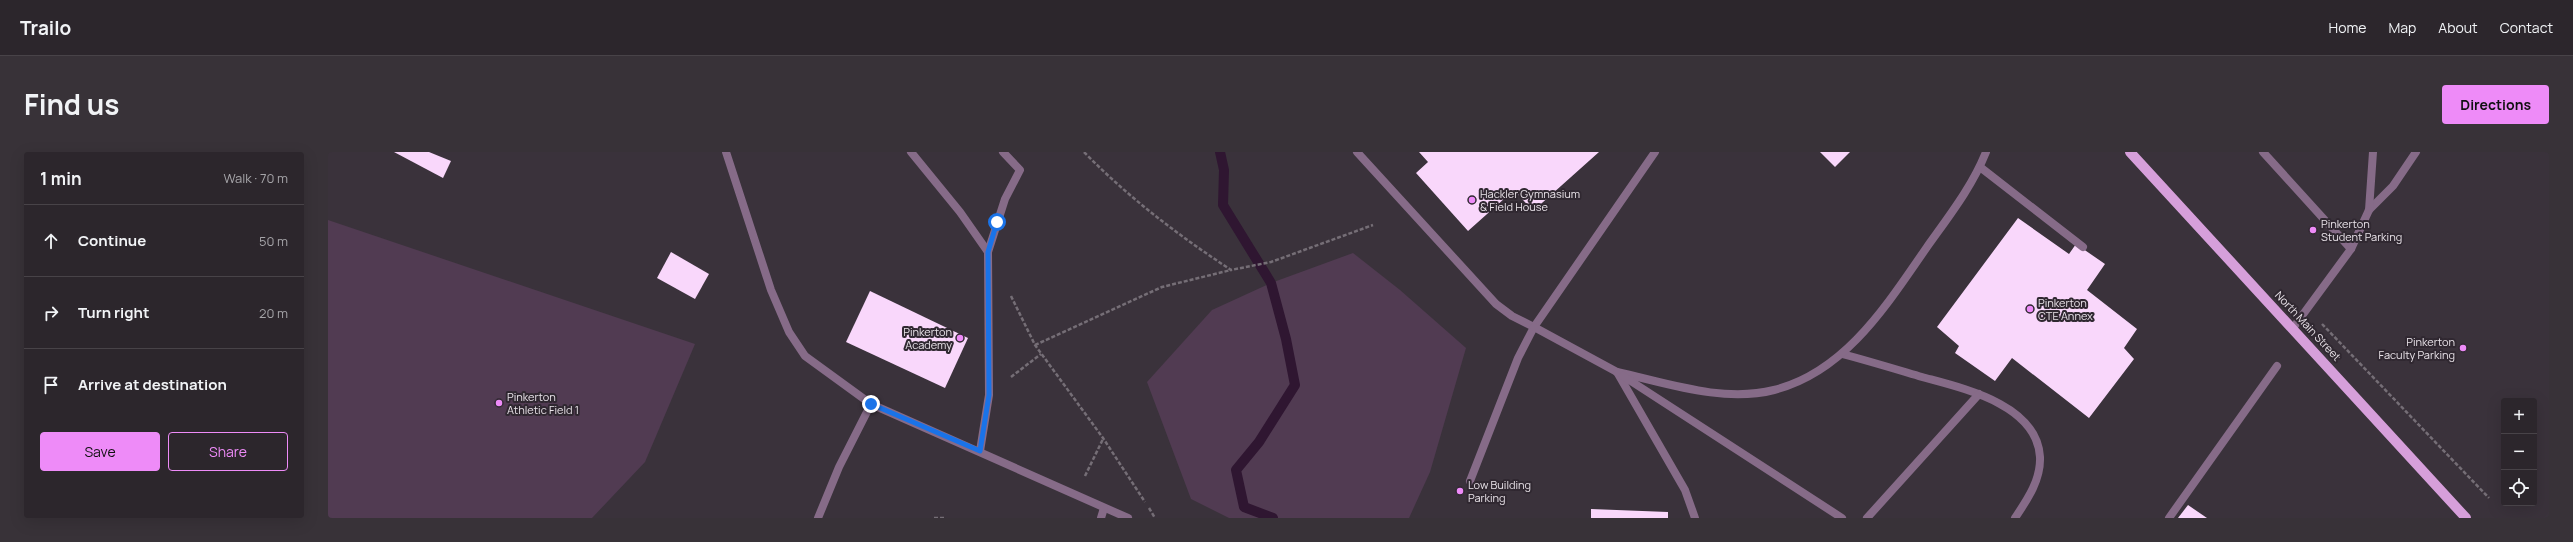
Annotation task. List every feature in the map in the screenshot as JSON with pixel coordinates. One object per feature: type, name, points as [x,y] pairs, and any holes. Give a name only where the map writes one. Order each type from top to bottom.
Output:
[{"type":"main road","name":"North Main Street","points":[[2130,152],[2466,518]]},
{"type":"street","points":[[726,152],[771,290],[789,332],[804,356],[871,404],[980,451],[1076,496],[1128,518]]},
{"type":"street","points":[[911,152],[960,212],[988,252]]},
{"type":"street","points":[[980,451],[989,395],[988,252],[1005,199],[1020,170],[1003,152]]},
{"type":"street","points":[[1357,152],[1496,304],[1512,316],[1617,372],[1842,518]]},
{"type":"street","points":[[1470,481],[1518,358],[1534,327],[1655,152]]},
{"type":"street","points":[[1617,372],[1691,389],[1738,395],[1774,390],[1804,379],[1842,354],[1878,317],[1962,198],[1980,167],[1986,152]]},
{"type":"street","points":[[2263,152],[2351,249]]},
{"type":"street","points":[[2369,210],[2373,152]]},
{"type":"street","points":[[2293,328],[2351,249],[2369,210],[2393,186],[2416,152]]},
{"type":"street","points":[[1980,167],[2083,247]]},
{"type":"street","points":[[1842,354],[1979,394],[2010,410],[2030,427],[2038,444],[2040,457],[2038,473],[2031,493],[2015,518]]},
{"type":"street","points":[[2169,518],[2277,366]]},
{"type":"street","points":[[1617,372],[1685,490],[1695,518]]},
{"type":"street","points":[[1867,518],[1979,394]]},
{"type":"street","points":[[818,518],[838,467],[871,404]]},
{"type":"street","points":[[1101,518],[1104,508]]},
{"type":"path","points":[[1084,152],[1149,212],[1178,236],[1231,270]]},
{"type":"path","points":[[1035,345],[1162,287],[1271,262],[1373,224]]},
{"type":"path","points":[[1010,294],[1035,345],[1104,438],[1155,518]]},
{"type":"path","points":[[2308,309],[2489,498]]},
{"type":"path","points":[[989,395],[1041,354]]},
{"type":"path","points":[[1076,496],[1104,438]]},
{"type":"path","points":[[934,518],[944,518]]},
{"type":"shaded area","name":"Pinkerton Athletic Field 1","points":[[328,220],[695,344],[645,462],[592,518],[328,518]]},
{"type":"shaded area","points":[[1353,253],[1400,290],[1466,348],[1430,472],[1409,518],[1229,518],[1191,499],[1147,382],[1212,310],[1271,283]]},
{"type":"building","points":[[394,152],[429,152],[451,161],[443,178]]},
{"type":"building","name":"Hackler Gymnasium & Field House","points":[[1419,152],[1599,152],[1533,211],[1514,190],[1468,231],[1416,173],[1428,162]]},
{"type":"building","points":[[1820,152],[1850,152],[1835,167]]},
{"type":"building","name":"Pinkerton CTE Annex","points":[[2018,218],[2069,254],[2076,244],[2105,264],[2087,290],[2137,329],[2124,348],[2134,359],[2089,418],[2012,358],[1995,381],[1955,353],[1959,346],[1937,327]]},
{"type":"building","points":[[671,252],[709,274],[695,299],[657,278]]},
{"type":"building","points":[[870,291],[968,338],[945,388],[846,342]]},
{"type":"building","points":[[2188,505],[2207,518],[2178,518]]},
{"type":"building","points":[[1591,509],[1668,512],[1668,518],[1591,518]]},
{"type":"waterway","points":[[1220,152],[1224,170],[1223,205],[1271,283],[1286,339],[1295,385],[1259,442],[1236,470],[1244,507],[1273,518]]},
{"type":"place","name":"Hackler Gymnasium & Field House","points":[[1472,200]]},
{"type":"place","name":"Pinkerton Student Parking","points":[[2313,230]]},
{"type":"place","name":"Pinkerton CTE Annex","points":[[2030,309]]},
{"type":"place","name":"Pinkerton Academy","points":[[960,338]]},
{"type":"place","name":"Pinkerton Faculty Parking","points":[[2463,348]]},
{"type":"place","name":"Pinkerton Athletic Field 1","points":[[499,403]]},
{"type":"place","name":"Low Building Parking","points":[[1460,491]]},
{"type":"route","points":[[871,404],[980,451],[989,395],[988,252],[997,222]]}]
